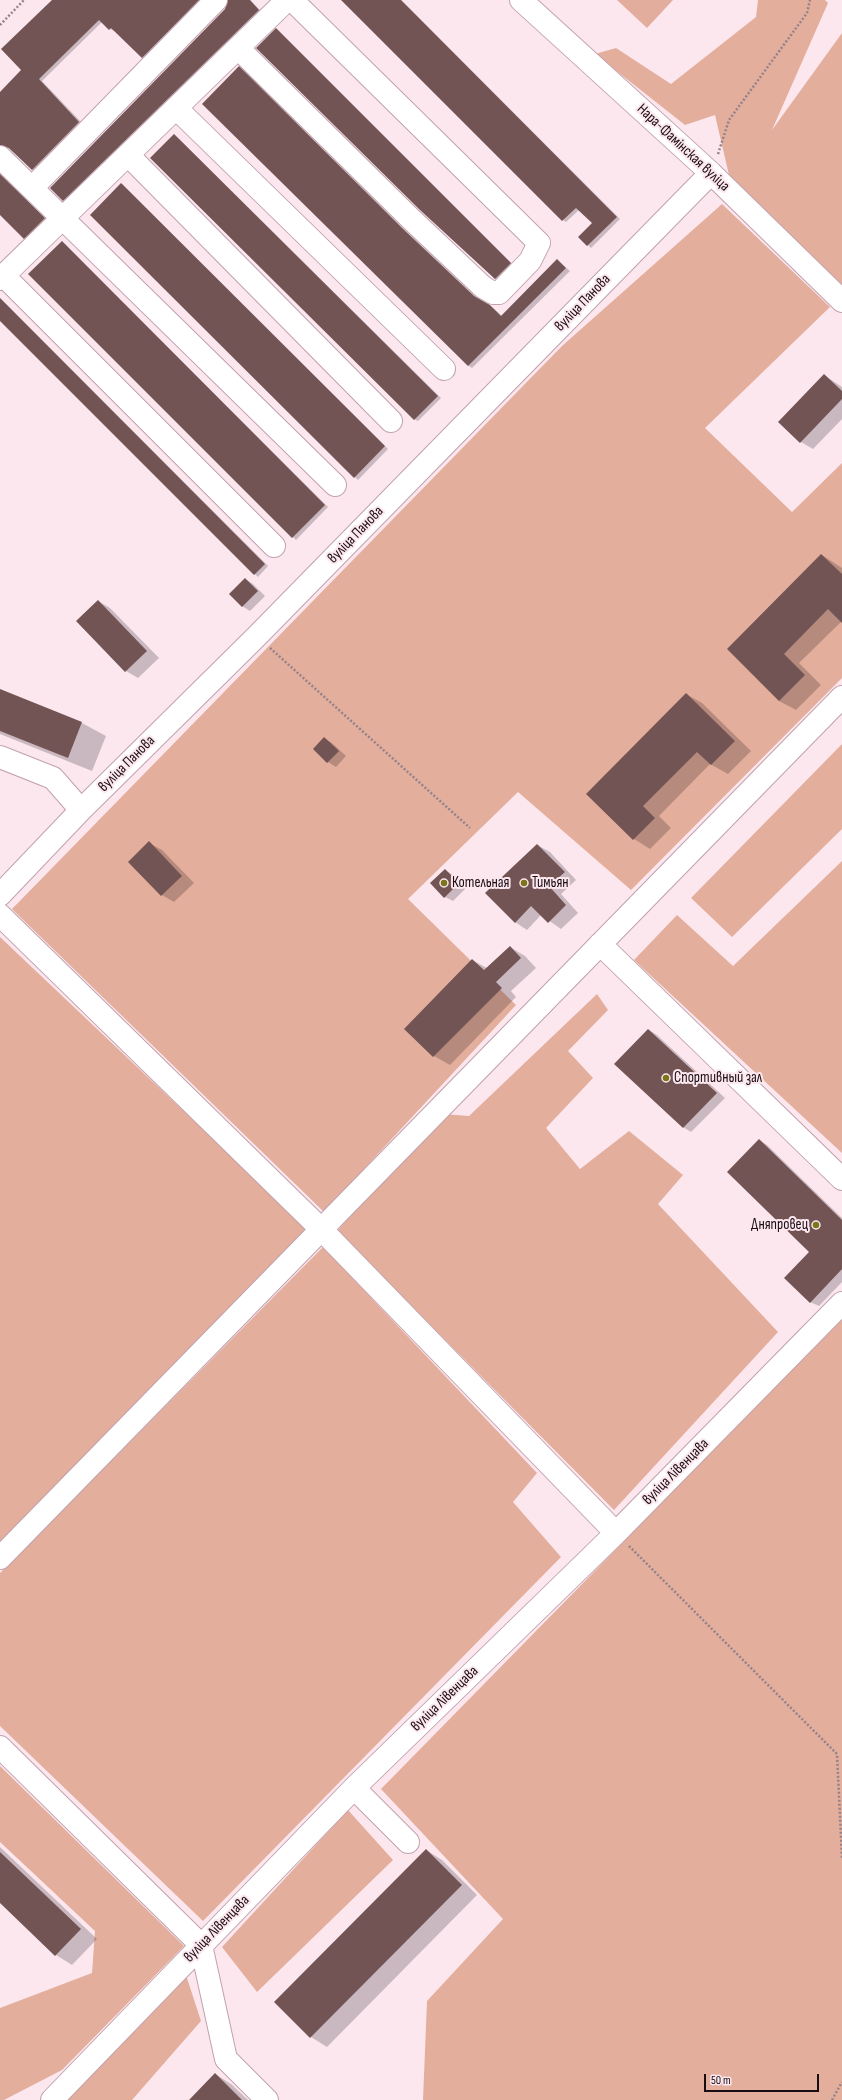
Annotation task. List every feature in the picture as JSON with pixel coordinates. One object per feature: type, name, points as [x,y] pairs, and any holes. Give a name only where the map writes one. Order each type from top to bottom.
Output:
[{"type":"street","points":[[32,188],[216,0]]},
{"type":"street","points":[[274,546],[2,278],[129,156],[287,0]]},
{"type":"street","points":[[238,48],[483,287],[493,293],[499,292],[530,261],[539,243],[292,0]]},
{"type":"street","name":"Нара-Фамінская вуліца","points":[[521,0],[711,173],[842,301]]},
{"type":"street","points":[[177,109],[444,369]]},
{"type":"street","points":[[129,156],[391,421]]},
{"type":"street","points":[[0,157],[335,485]]},
{"type":"street","name":"вуліца Панова","points":[[0,895],[81,810],[256,636],[711,173]]},
{"type":"street","points":[[0,1558],[842,697]]},
{"type":"street","points":[[0,757],[53,778],[81,810]]},
{"type":"street","points":[[0,915],[321,1229],[616,1533]]},
{"type":"street","points":[[600,944],[842,1179]]},
{"type":"street","name":"вуліца Лівенцава","points":[[52,2100],[354,1788],[616,1533],[842,1303]]},
{"type":"street","points":[[0,1747],[201,1945],[226,2059],[267,2100]]},
{"type":"street","points":[[354,1788],[408,1842]]},
{"type":"path","points":[[0,25],[24,0]]},
{"type":"path","points":[[711,173],[729,120],[807,13],[810,0]]},
{"type":"path","points":[[256,636],[470,828]]},
{"type":"path","points":[[616,1533],[836,1754],[842,1858]]},
{"type":"path","points":[[832,2100],[842,2082]]},
{"type":"shaded area","points":[[617,0],[673,0],[647,28]]},
{"type":"shaded area","points":[[758,0],[825,0],[828,3],[772,130],[842,33],[842,287],[729,175],[715,115],[685,125],[595,54],[616,48],[671,84],[756,17]]},
{"type":"shaded area","points":[[722,204],[830,307],[705,428],[792,512],[842,463],[842,678],[631,890],[518,792],[408,899],[516,1005],[324,1212],[12,909],[562,346]]},
{"type":"shaded area","points":[[842,744],[842,829],[732,937],[691,898]]},
{"type":"shaded area","points":[[842,861],[842,1153],[634,960],[677,915],[733,966]]},
{"type":"shaded area","points":[[0,937],[307,1228],[0,1543]]},
{"type":"shaded area","points":[[597,994],[608,1010],[568,1051],[593,1078],[546,1128],[580,1169],[629,1131],[683,1175],[658,1204],[778,1332],[614,1510],[337,1231],[443,1114],[469,1116]]},
{"type":"shaded area","points":[[323,1247],[537,1473],[513,1502],[561,1557],[203,1921],[0,1726],[0,1573]]},
{"type":"shaded area","points":[[842,1319],[842,2100],[423,2100],[427,2001],[503,1919],[381,1789]]},
{"type":"shaded area","points":[[0,1766],[184,1946],[62,2070],[4,2100],[0,2100],[0,2008],[92,1973],[95,1931],[0,1842]]},
{"type":"shaded area","points":[[348,1810],[393,1860],[257,1992],[222,1947]]},
{"type":"shaded area","points":[[185,1972],[201,2021],[132,2100],[61,2100]]},
{"type":"building","points":[[52,0],[199,0],[142,58],[111,28],[109,30],[99,20],[39,79],[79,122],[32,170],[9,148],[0,145],[0,92],[21,70],[1,49]]},
{"type":"building","points":[[228,0],[250,0],[259,10],[63,201],[50,188],[225,9]]},
{"type":"building","points":[[341,0],[401,0],[617,217],[587,246],[578,237],[592,223],[576,208],[562,221]]},
{"type":"building","points":[[276,28],[511,263],[495,279],[420,210],[256,48]]},
{"type":"building","points":[[239,66],[402,228],[474,296],[490,305],[501,316],[557,259],[566,268],[468,366],[202,104]]},
{"type":"building","points":[[174,134],[438,396],[414,420],[150,158]]},
{"type":"building","points":[[0,174],[45,218],[24,239],[0,215]]},
{"type":"building","points":[[121,183],[385,446],[354,478],[90,215]]},
{"type":"building","points":[[62,241],[325,505],[292,538],[28,274]]},
{"type":"building","points":[[0,298],[265,564],[254,575],[0,321]]},
{"type":"building","points":[[824,374],[842,391],[842,399],[800,443],[778,422]]},
{"type":"building","points":[[821,554],[842,574],[842,623],[828,609],[784,654],[805,675],[779,701],[727,649]]},
{"type":"building","points":[[245,578],[258,591],[242,607],[229,594]]},
{"type":"building","points":[[98,600],[147,651],[125,672],[76,621]]},
{"type":"building","points":[[0,689],[82,722],[68,758],[0,731]]},
{"type":"building","points":[[686,693],[735,741],[711,765],[697,752],[643,806],[655,818],[633,840],[586,794]]},
{"type":"building","points":[[324,737],[339,751],[327,763],[313,749]]},
{"type":"building","points":[[149,841],[182,876],[161,896],[128,862]]},
{"type":"building","name":"Тимьян","points":[[537,844],[565,872],[549,886],[566,905],[548,923],[531,906],[515,923],[485,893]]},
{"type":"building","name":"Котельная","points":[[445,869],[459,883],[444,898],[430,883]]},
{"type":"building","points":[[510,946],[521,958],[496,982],[502,988],[433,1057],[404,1029],[472,959],[484,970]]},
{"type":"building","name":"Спортивный зал","points":[[648,1029],[717,1093],[683,1128],[614,1064]]},
{"type":"building","points":[[759,1139],[842,1220],[842,1269],[810,1303],[784,1278],[809,1252],[727,1172]]},
{"type":"building","points":[[426,1849],[462,1885],[310,2038],[274,2002]]},
{"type":"building","points":[[0,1852],[81,1929],[55,1956],[0,1903]]},
{"type":"building","points":[[215,2073],[242,2100],[189,2100]]},
{"type":"place","name":"Котельная","points":[[444,883]]},
{"type":"place","name":"Тимьян","points":[[524,883]]},
{"type":"place","name":"Спортивный зал","points":[[666,1078]]},
{"type":"place","name":"Дняпровец","points":[[816,1225]]}]
